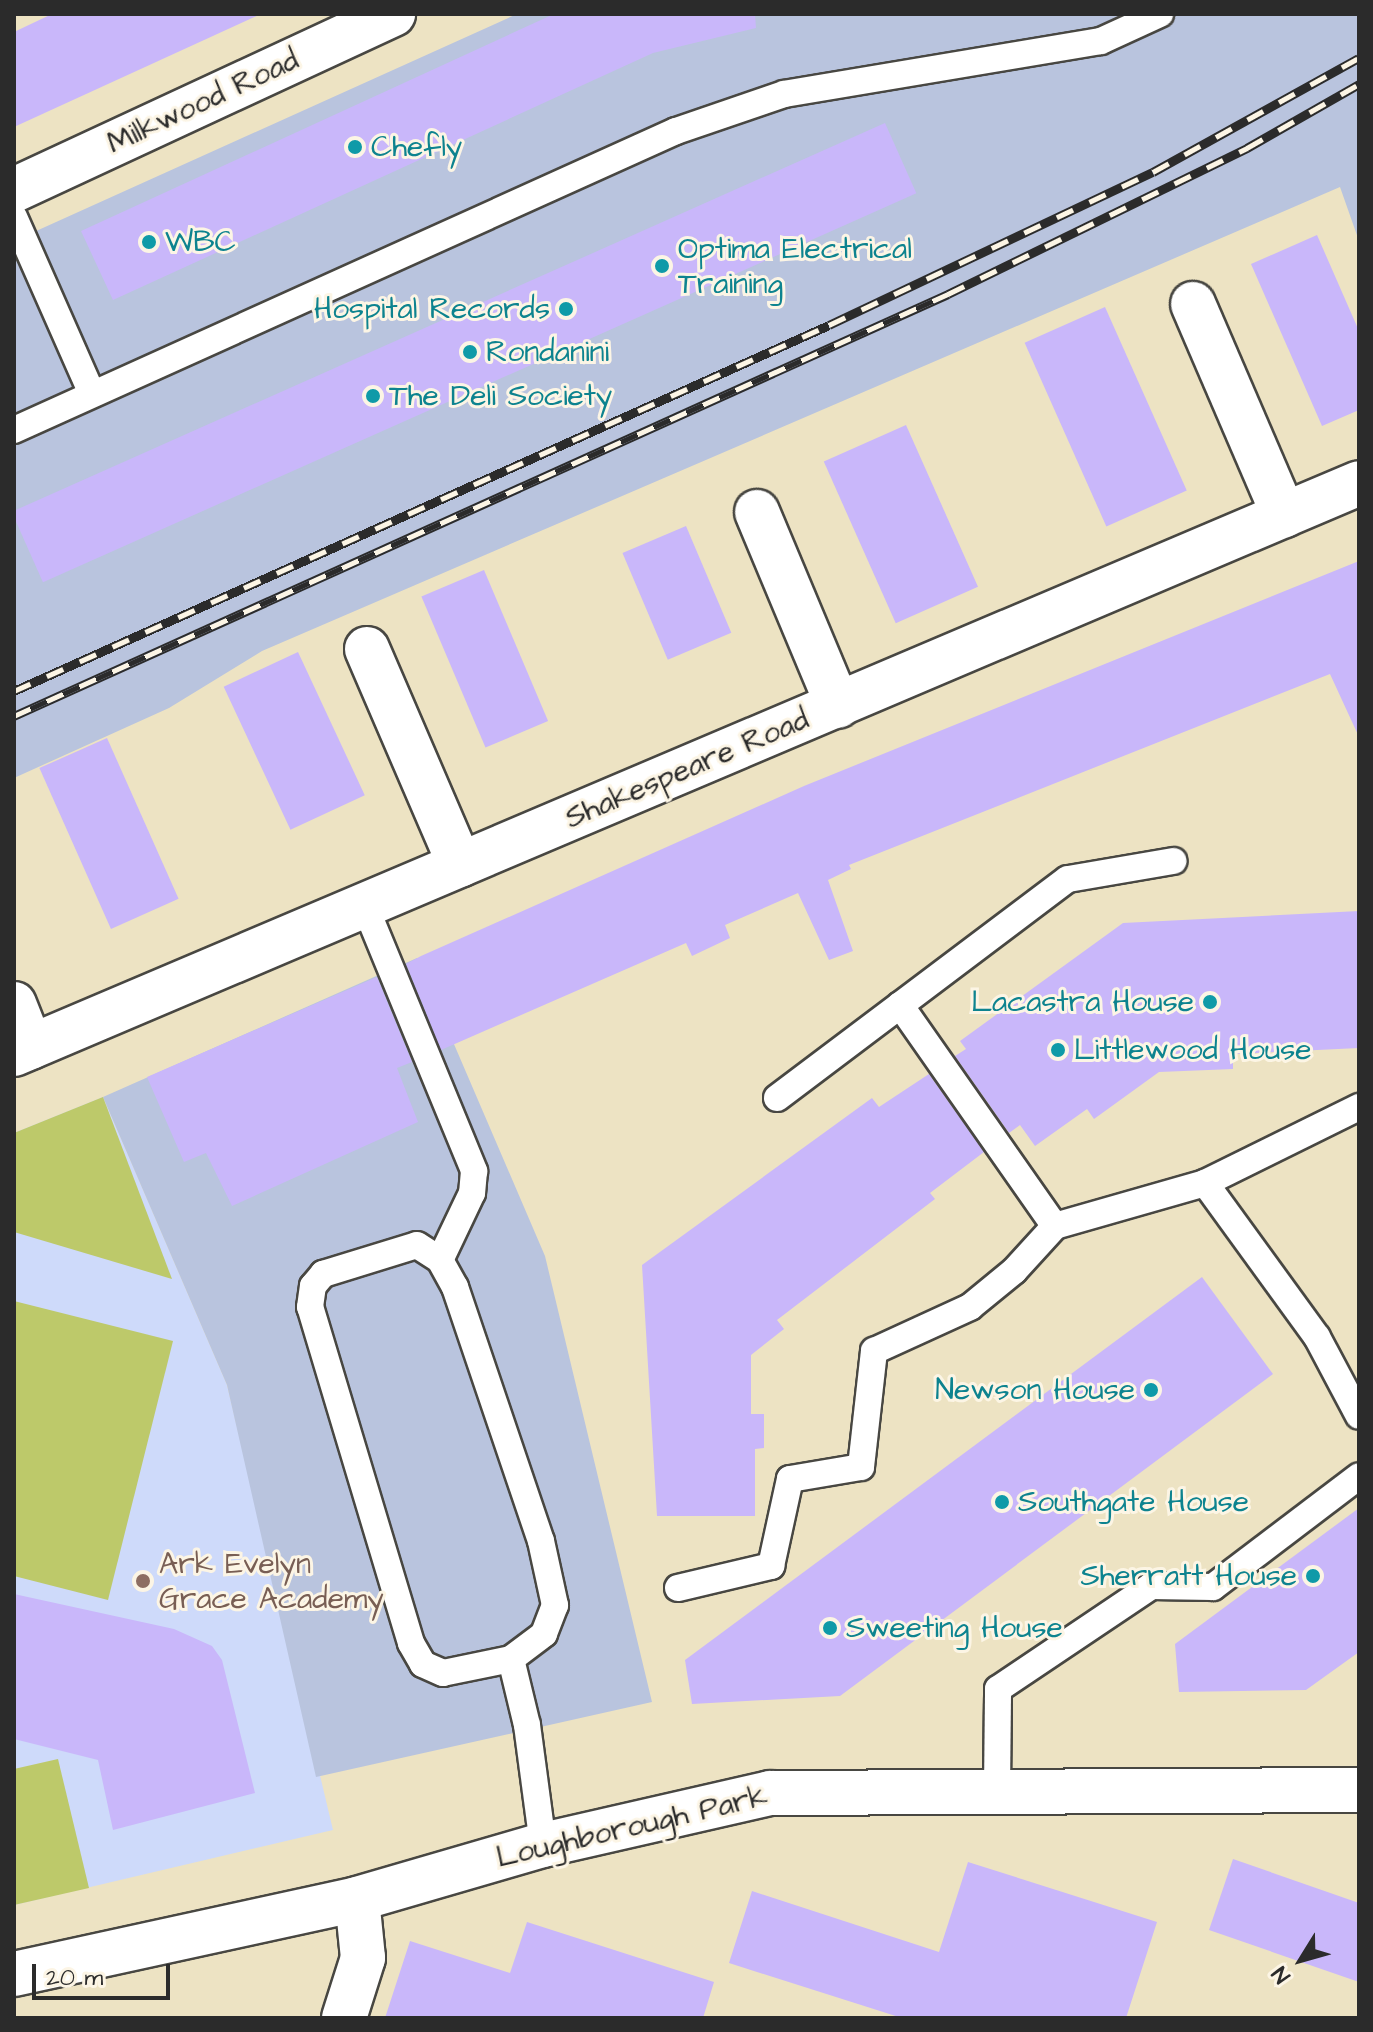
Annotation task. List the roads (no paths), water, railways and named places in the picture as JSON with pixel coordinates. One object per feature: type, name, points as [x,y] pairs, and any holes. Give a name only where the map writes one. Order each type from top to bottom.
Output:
[{"type":"street","name":"Milkwood Road","points":[[14,190],[393,14]]},
{"type":"street","points":[[1193,304],[1284,515]]},
{"type":"street","name":"Shakespeare Road","points":[[23,1051],[1359,483]]},
{"type":"street","points":[[757,512],[838,706]]},
{"type":"street","points":[[367,649],[460,865]]},
{"type":"street","points":[[14,1004],[23,1051]]},
{"type":"street","name":"Loughborough Park","points":[[14,1974],[357,1899],[543,1845],[770,1793],[1359,1790]]},
{"type":"street","points":[[344,2018],[363,1958],[357,1899]]},
{"type":"lane","points":[[14,430],[676,131],[784,94],[1101,41],[1145,16]]},
{"type":"lane","points":[[14,217],[92,394]]},
{"type":"lane","points":[[777,1098],[1068,879],[1173,861]]},
{"type":"lane","points":[[365,906],[474,1171],[472,1193],[440,1260]]},
{"type":"lane","points":[[900,1005],[1055,1226]]},
{"type":"lane","points":[[678,1588],[771,1566],[790,1479],[861,1467],[874,1351],[970,1307],[1014,1271],[1055,1226],[1205,1183],[1359,1107]]},
{"type":"lane","points":[[1205,1183],[1317,1337],[1359,1416]]},
{"type":"lane","points":[[417,1245],[440,1260],[455,1287],[508,1437],[555,1605],[544,1634],[511,1659],[443,1673],[423,1664],[417,1654],[310,1307],[313,1286],[323,1274],[417,1245]]},
{"type":"lane","points":[[997,1790],[998,1689],[1151,1586],[1213,1587],[1359,1476]]},
{"type":"lane","points":[[511,1659],[527,1725],[543,1845]]},
{"type":"railway","points":[[14,691],[829,325],[1153,172],[1359,58]]},
{"type":"railway","points":[[14,716],[948,294],[1247,148],[1359,84]]},
{"type":"place","name":"Chefly","points":[[355,147]]},
{"type":"place","name":"WBC","points":[[149,242]]},
{"type":"place","name":"Optima Electrical Training","points":[[662,266]]},
{"type":"place","name":"Hospital Records","points":[[566,309]]},
{"type":"place","name":"Rondanini","points":[[470,352]]},
{"type":"place","name":"The Deli Society","points":[[373,396]]},
{"type":"place","name":"Lacastra House","points":[[1210,1002]]},
{"type":"place","name":"Littlewood House","points":[[1058,1050]]},
{"type":"place","name":"Newson House","points":[[1151,1390]]},
{"type":"place","name":"Southgate House","points":[[1002,1502]]},
{"type":"place","name":"Sherratt House","points":[[1313,1576]]},
{"type":"place","name":"Ark Evelyn Grace Academy","points":[[143,1581]]},
{"type":"place","name":"Sweeting House","points":[[830,1628]]}]
